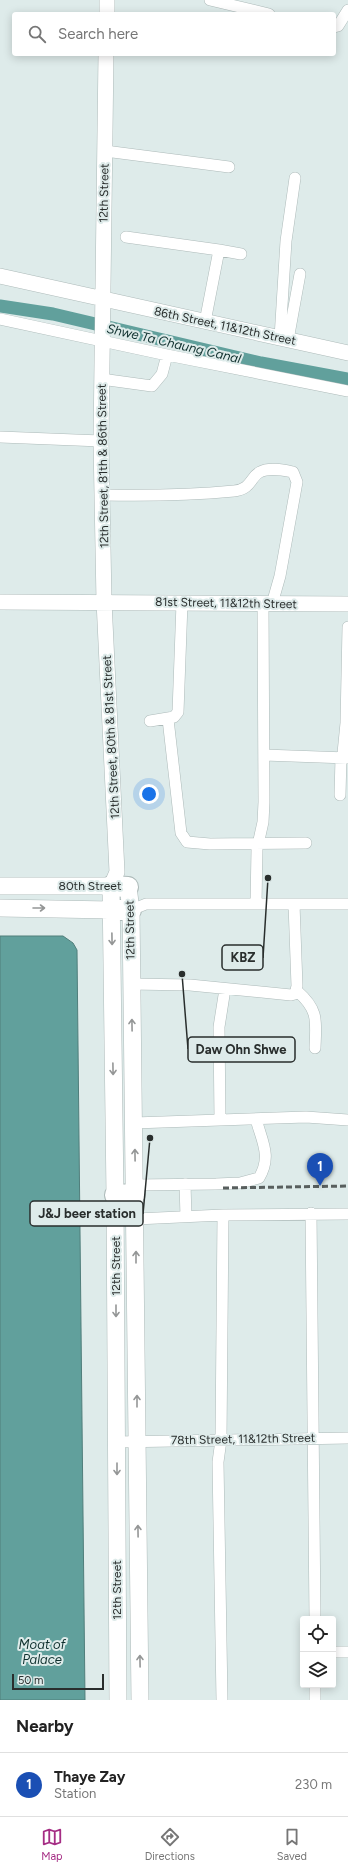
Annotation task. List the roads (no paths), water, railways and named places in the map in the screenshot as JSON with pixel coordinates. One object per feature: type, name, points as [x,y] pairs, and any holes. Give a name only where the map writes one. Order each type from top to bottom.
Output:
[{"type":"highway","name":"80th Street","points":[[111,910],[139,907]]},
{"type":"highway","points":[[115,1196],[135,1189]]},
{"type":"main road","points":[[107,0],[107,12]]},
{"type":"main road","name":"12th Street","points":[[102,330],[106,56]]},
{"type":"main road","name":"86th Street, 11&12th Street","points":[[0,276],[348,353]]},
{"type":"main road","name":"12th Street, 81th & 86th Street","points":[[102,330],[101,441],[104,601]]},
{"type":"main road","name":"81st Street, 11&12th Street","points":[[0,602],[104,601],[348,604]]},
{"type":"main road","name":"12th Street, 80th & 81st Street","points":[[104,601],[119,882]]},
{"type":"main road","name":"12th Street","points":[[119,882],[139,907],[131,984],[136,1219],[140,1700]]},
{"type":"main road","name":"12th Street","points":[[118,1700],[115,1196],[111,910],[119,882]]},
{"type":"main road","name":"80th Street","points":[[0,886],[119,882]]},
{"type":"main road","name":"80th Street","points":[[0,908],[111,910]]},
{"type":"street","points":[[210,0],[261,12]]},
{"type":"street","points":[[336,26],[338,26],[348,10]]},
{"type":"street","points":[[105,151],[229,167]]},
{"type":"street","points":[[284,339],[286,241],[296,178]]},
{"type":"street","points":[[126,237],[241,254]]},
{"type":"street","points":[[205,322],[219,250]]},
{"type":"street","points":[[284,339],[300,274]]},
{"type":"street","points":[[0,319],[102,330],[167,355],[348,391]]},
{"type":"street","points":[[102,379],[152,386],[162,374],[167,355]]},
{"type":"street","points":[[0,437],[101,441]]},
{"type":"street","points":[[103,495],[156,496],[236,491],[251,484],[259,472],[267,469],[293,472],[297,482],[280,576],[268,604],[263,822],[256,863],[256,904]]},
{"type":"street","points":[[150,721],[174,717],[178,705],[182,603]]},
{"type":"street","points":[[340,795],[346,723],[348,627]]},
{"type":"street","points":[[168,719],[183,838],[187,842],[210,844],[259,842],[306,843]]},
{"type":"street","points":[[264,755],[344,758]]},
{"type":"street","points":[[139,907],[256,904],[348,904]]},
{"type":"street","points":[[294,904],[297,991],[309,1001],[314,1013],[317,1031],[315,1048]]},
{"type":"street","points":[[131,984],[190,985],[291,995],[295,994],[297,991]]},
{"type":"street","points":[[220,1120],[219,1027],[225,989]]},
{"type":"street","points":[[134,1123],[306,1117],[348,1120]]},
{"type":"street","points":[[135,1189],[185,1184],[240,1182],[259,1178],[265,1168],[267,1158],[256,1119]]},
{"type":"street","points":[[185,1184],[186,1216]]},
{"type":"street","points":[[311,1213],[315,1438],[315,1616]]},
{"type":"street","points":[[222,1700],[218,1462],[221,1440],[223,1214]]},
{"type":"street","points":[[136,1219],[223,1214],[348,1214]]},
{"type":"street","name":"78th Street, 11&12th Street","points":[[117,1442],[348,1438]]},
{"type":"street","points":[[336,1652],[348,1652]]},
{"type":"street","points":[[315,1688],[315,1700]]},
{"type":"water","name":"Moat of Palace","points":[[0,936],[63,936],[73,943],[77,950],[85,1700],[0,1700]]},
{"type":"waterway","name":"Shwe Ta Chaung Canal","points":[[0,306],[53,314],[261,363],[348,379]]},
{"type":"railway","points":[[223,1188],[348,1186]]},
{"type":"place","name":"KBZ","points":[[268,878]]},
{"type":"place","name":"Daw Ohn Shwe","points":[[182,974]]},
{"type":"place","name":"J&J beer station","points":[[150,1138]]},
{"type":"place","name":"Thaye Zay","points":[[320,1186]]}]
